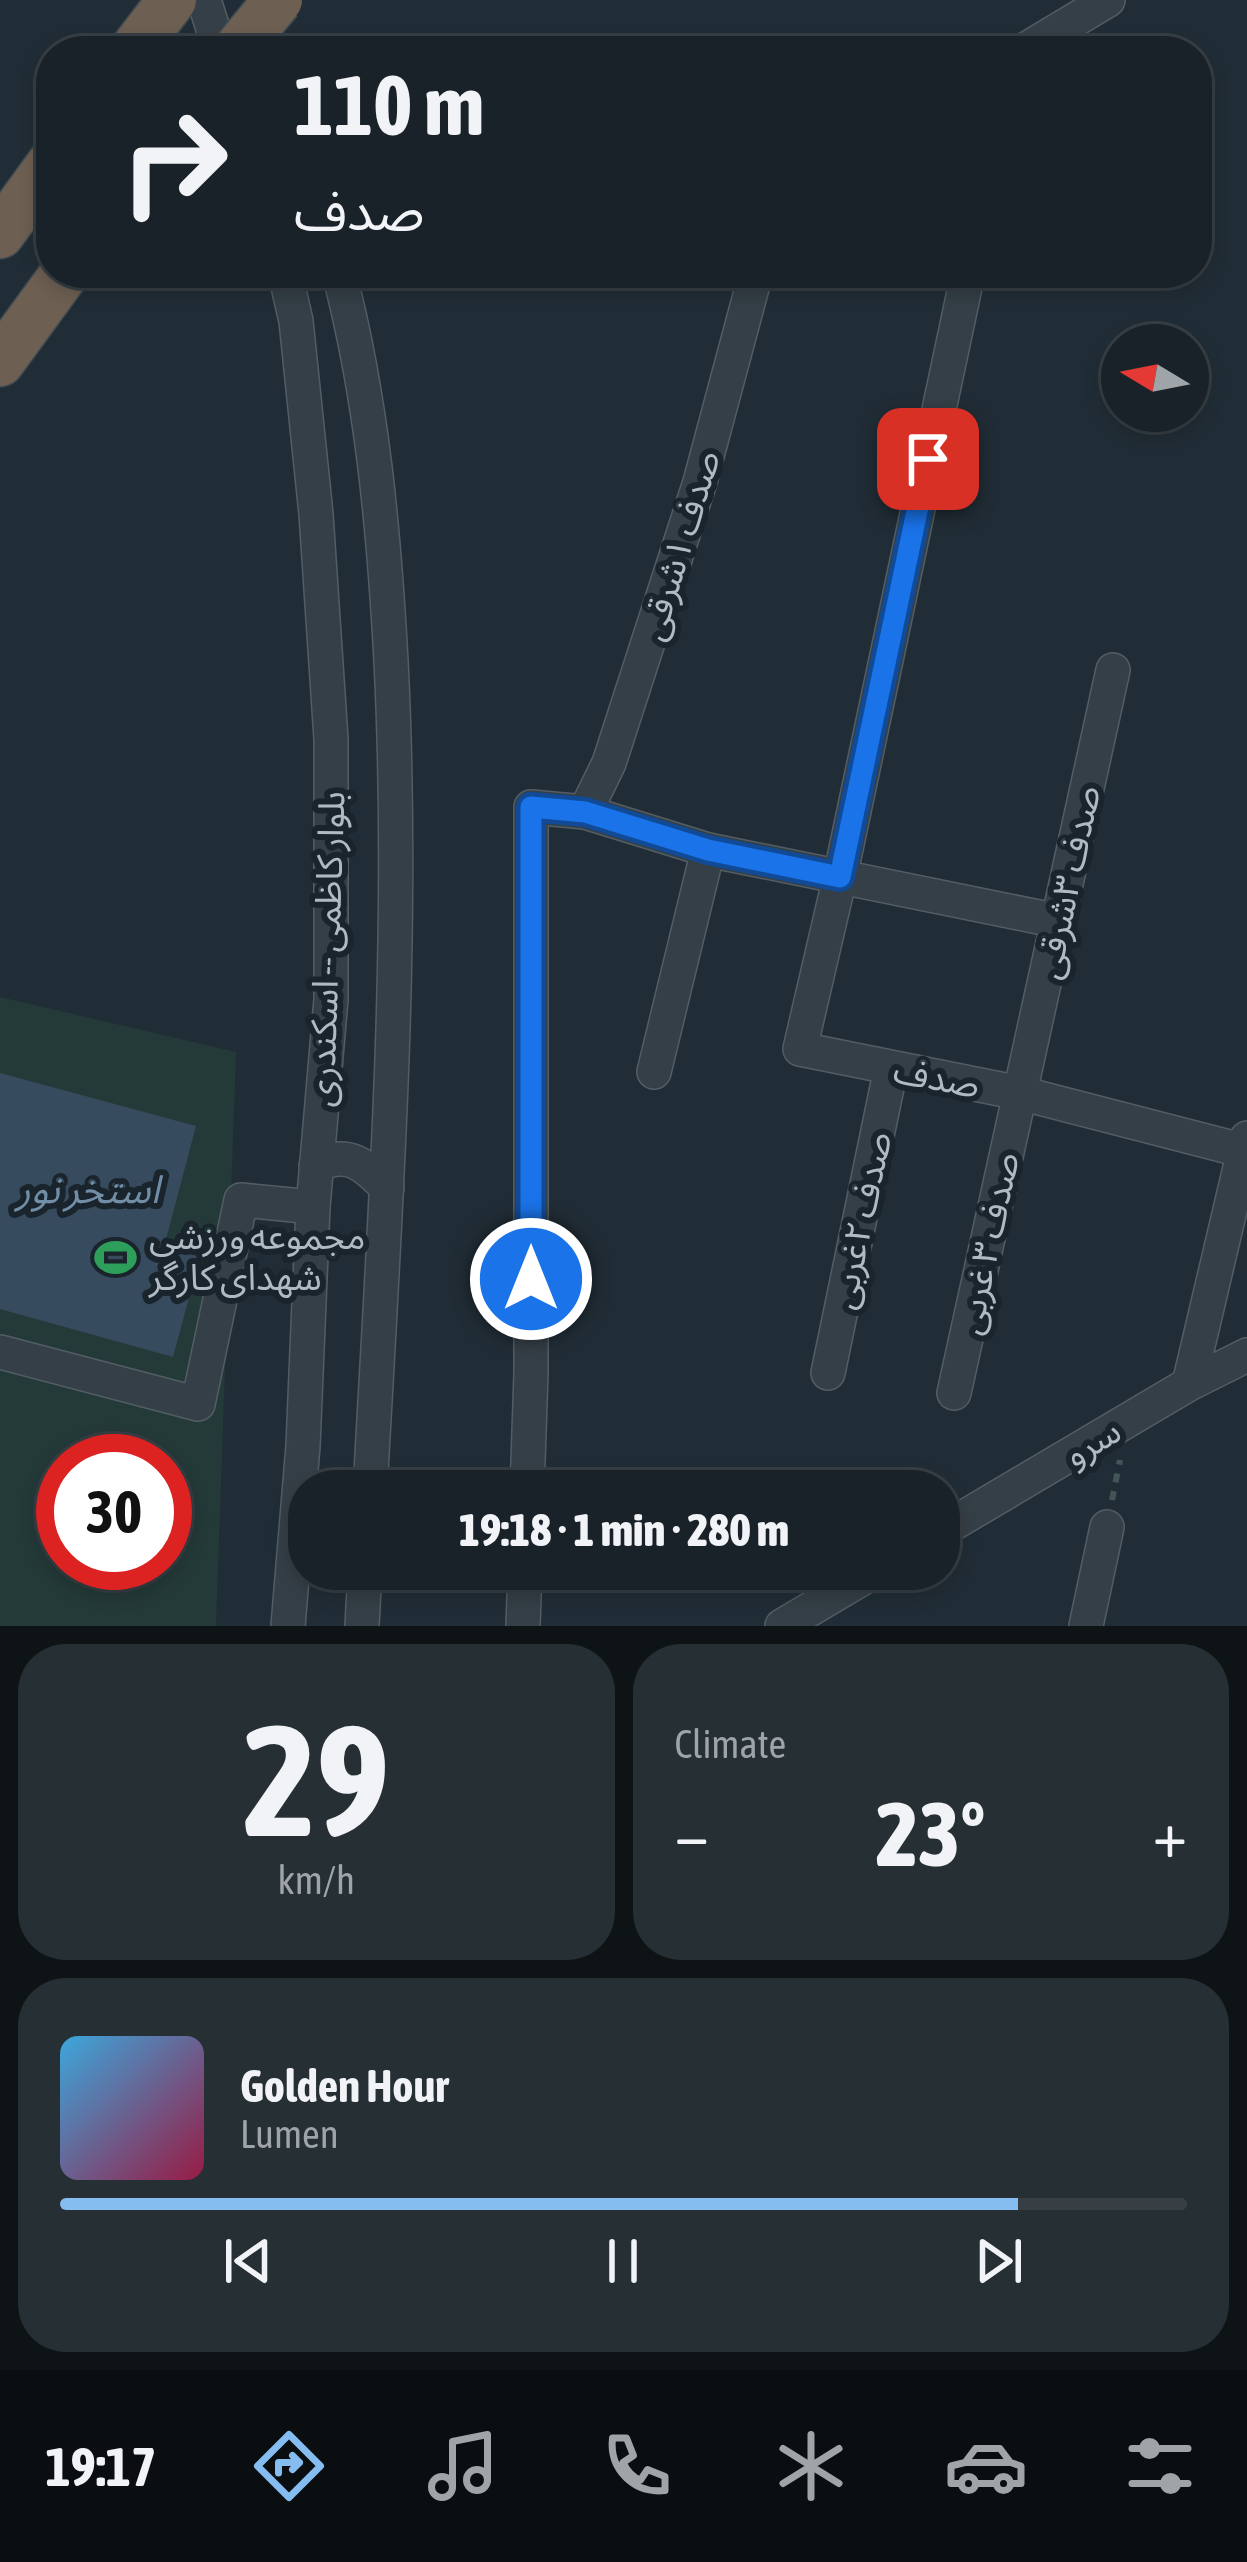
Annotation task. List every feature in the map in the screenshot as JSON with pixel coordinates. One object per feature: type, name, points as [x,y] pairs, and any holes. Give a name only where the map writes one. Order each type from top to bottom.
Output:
[{"type":"highway","points":[[144,36],[172,0]]},
{"type":"highway","points":[[248,36],[278,0]]},
{"type":"highway","points":[[0,234],[36,185]]},
{"type":"highway","points":[[0,362],[54,288]]},
{"type":"street","points":[[204,0],[215,36]]},
{"type":"street","points":[[264,0],[275,36]]},
{"type":"street","points":[[1044,36],[1092,4]]},
{"type":"street","name":"بلوار کاظمی -- اسکندری","points":[[288,288],[314,493],[331,739],[331,999],[313,1208],[303,1446],[288,1626]]},
{"type":"street","name":"بلوار کاظمی -- اسکندری","points":[[344,288],[354,328],[385,546],[394,721],[394,979],[371,1470]]},
{"type":"street","name":"صدف ۱شرقی","points":[[585,812],[610,763],[700,482],[752,288]]},
{"type":"street","points":[[840,877],[965,288]]},
{"type":"street","name":"صدف ۳شرقی","points":[[1020,1093],[1113,670]]},
{"type":"street","points":[[528,1470],[531,807],[585,812],[708,850],[1058,922]]},
{"type":"street","points":[[654,1072],[708,850]]},
{"type":"street","name":"صدف","points":[[840,877],[800,1049],[1246,1144]]},
{"type":"street","name":"صدف ۲غربی","points":[[828,1372],[891,1068]]},
{"type":"street","name":"صدف ۳ غربی","points":[[954,1393],[1020,1093]]},
{"type":"street","points":[[1189,1384],[1246,1144]]},
{"type":"street","points":[[316,1166],[340,1157],[353,1160],[387,1188]]},
{"type":"street","points":[[0,1352],[198,1404],[241,1200],[313,1208]]},
{"type":"street","name":"سرو","points":[[960,1519],[1189,1384],[1247,1355]]},
{"type":"street","points":[[1086,1626],[1107,1527]]},
{"type":"street","points":[[362,1626],[364,1590]]},
{"type":"street","points":[[523,1626],[524,1590]]},
{"type":"street","points":[[782,1626],[843,1590]]},
{"type":"path","points":[[1107,1527],[1127,1420]]},
{"type":"green space","name":"مجموعه ورزشی شهدای کارگر","points":[[0,997],[236,1052],[216,1626],[0,1626]]},
{"type":"water","name":"استخر نور","points":[[0,1073],[196,1126],[164,1247],[200,1257],[173,1357],[0,1309]]},
{"type":"place","name":"مجموعه ورزشی شهدای کارگر","points":[[115,1257]]},
{"type":"route","points":[[531,1279],[531,807],[585,812],[708,850],[840,877],[928,459]]}]
